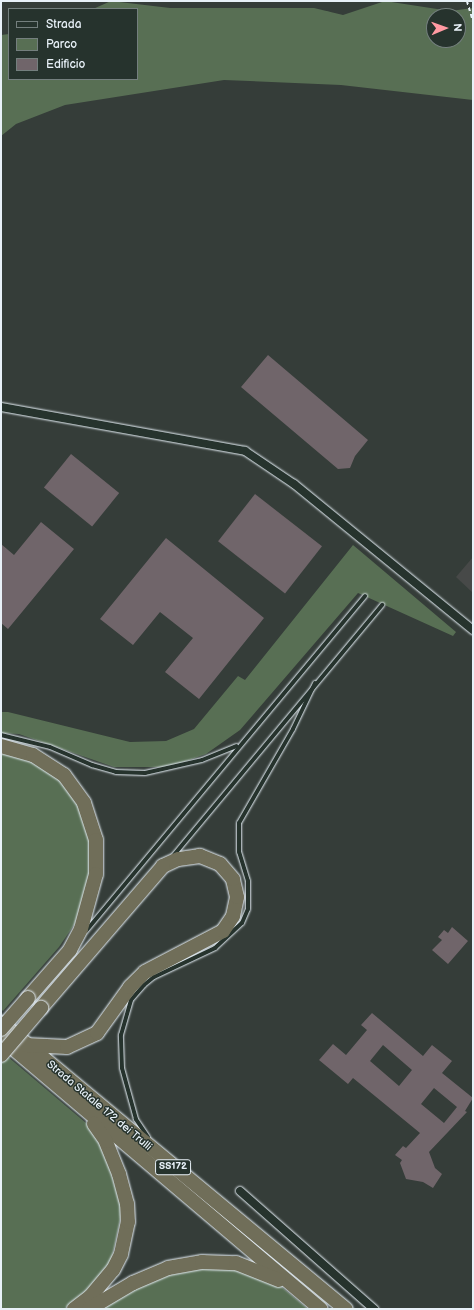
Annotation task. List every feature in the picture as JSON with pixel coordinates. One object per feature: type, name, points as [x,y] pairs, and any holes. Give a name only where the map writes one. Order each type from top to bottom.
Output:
[{"type":"highway","points":[[1,746],[33,755],[64,775],[75,788],[92,821],[96,840],[96,874],[87,913],[70,950],[1,1029]]},
{"type":"highway","points":[[1,1055],[166,864],[178,859],[200,856],[220,864],[233,879],[237,897],[233,916],[222,931],[145,972],[130,987],[97,1033],[82,1042],[67,1048],[26,1045]]},
{"type":"highway","name":"Strada Statale 172 dei Trulli","points":[[1,1023],[161,1158],[281,1253],[346,1309]]},
{"type":"highway","name":"Strada Statale 172 dei Trulli","points":[[1,1038],[320,1309]]},
{"type":"highway","points":[[73,1099],[98,1129],[113,1157],[124,1189],[128,1222],[121,1254],[113,1270],[90,1297],[74,1309]]},
{"type":"highway","points":[[89,1309],[133,1283],[168,1268],[202,1262],[236,1262],[296,1289]]},
{"type":"street","points":[[1,407],[245,451],[294,484],[473,630]]},
{"type":"street","points":[[240,1191],[374,1309]]},
{"type":"lane","points":[[70,950],[364,596]]},
{"type":"lane","points":[[166,864],[315,683],[382,605]]},
{"type":"lane","points":[[161,1158],[136,1119],[126,1086],[120,1050],[125,1015],[131,1000],[144,985],[191,958],[215,948],[242,923],[248,908],[248,881],[239,852],[238,823],[293,729],[315,683]]},
{"type":"lane","points":[[1,735],[50,747],[92,765],[116,772],[145,773],[202,760],[239,745]]},
{"type":"path","points":[[467,1],[473,21]]},
{"type":"shaded area","points":[[473,557],[473,593],[456,577]]},
{"type":"green space","points":[[111,1],[170,8],[314,8],[343,15],[385,1],[430,8],[426,8],[426,48],[466,48],[466,9],[473,8],[473,100],[341,85],[224,80],[65,105],[16,124],[1,136],[1,35],[8,34],[8,80],[138,80],[138,8],[95,8]]},
{"type":"green space","points":[[353,545],[456,632],[453,636],[358,593],[240,730],[206,754],[169,767],[114,767],[19,734],[1,733],[1,712],[8,712],[130,742],[166,741],[194,729],[238,676],[245,680]]},
{"type":"green space","points":[[1,751],[20,755],[67,783],[87,818],[93,862],[78,919],[59,947],[3,1011],[1,1009]]},
{"type":"green space","points":[[7,1056],[86,1123],[104,1148],[122,1211],[110,1266],[90,1291],[64,1309],[1,1309],[1,1064]]},
{"type":"green space","points":[[206,1264],[243,1267],[278,1284],[308,1309],[97,1309],[166,1271]]},
{"type":"building","points":[[268,355],[368,440],[355,456],[350,468],[338,469],[241,387]]},
{"type":"building","points":[[71,454],[119,493],[92,526],[44,487]]},
{"type":"building","points":[[255,494],[322,546],[285,594],[218,541]]},
{"type":"building","points":[[41,522],[74,549],[8,629],[1,623],[1,544],[14,555]]},
{"type":"building","points":[[166,538],[264,618],[199,699],[165,672],[193,638],[160,612],[133,645],[100,619]]},
{"type":"building","points":[[452,927],[468,941],[448,964],[432,950],[442,940],[438,937],[444,930],[448,933]]},
{"type":"building","points":[[372,1013],[423,1056],[432,1045],[452,1061],[442,1073],[473,1098],[465,1111],[467,1112],[429,1152],[435,1168],[442,1174],[433,1188],[423,1182],[406,1179],[400,1163],[402,1160],[395,1155],[403,1146],[406,1148],[420,1133],[353,1078],[348,1084],[319,1060],[333,1044],[346,1055],[367,1030],[361,1025]],"holes":[[[383,1045],[412,1070],[399,1086],[370,1061]],[[434,1088],[457,1107],[444,1123],[421,1104]]]}]
